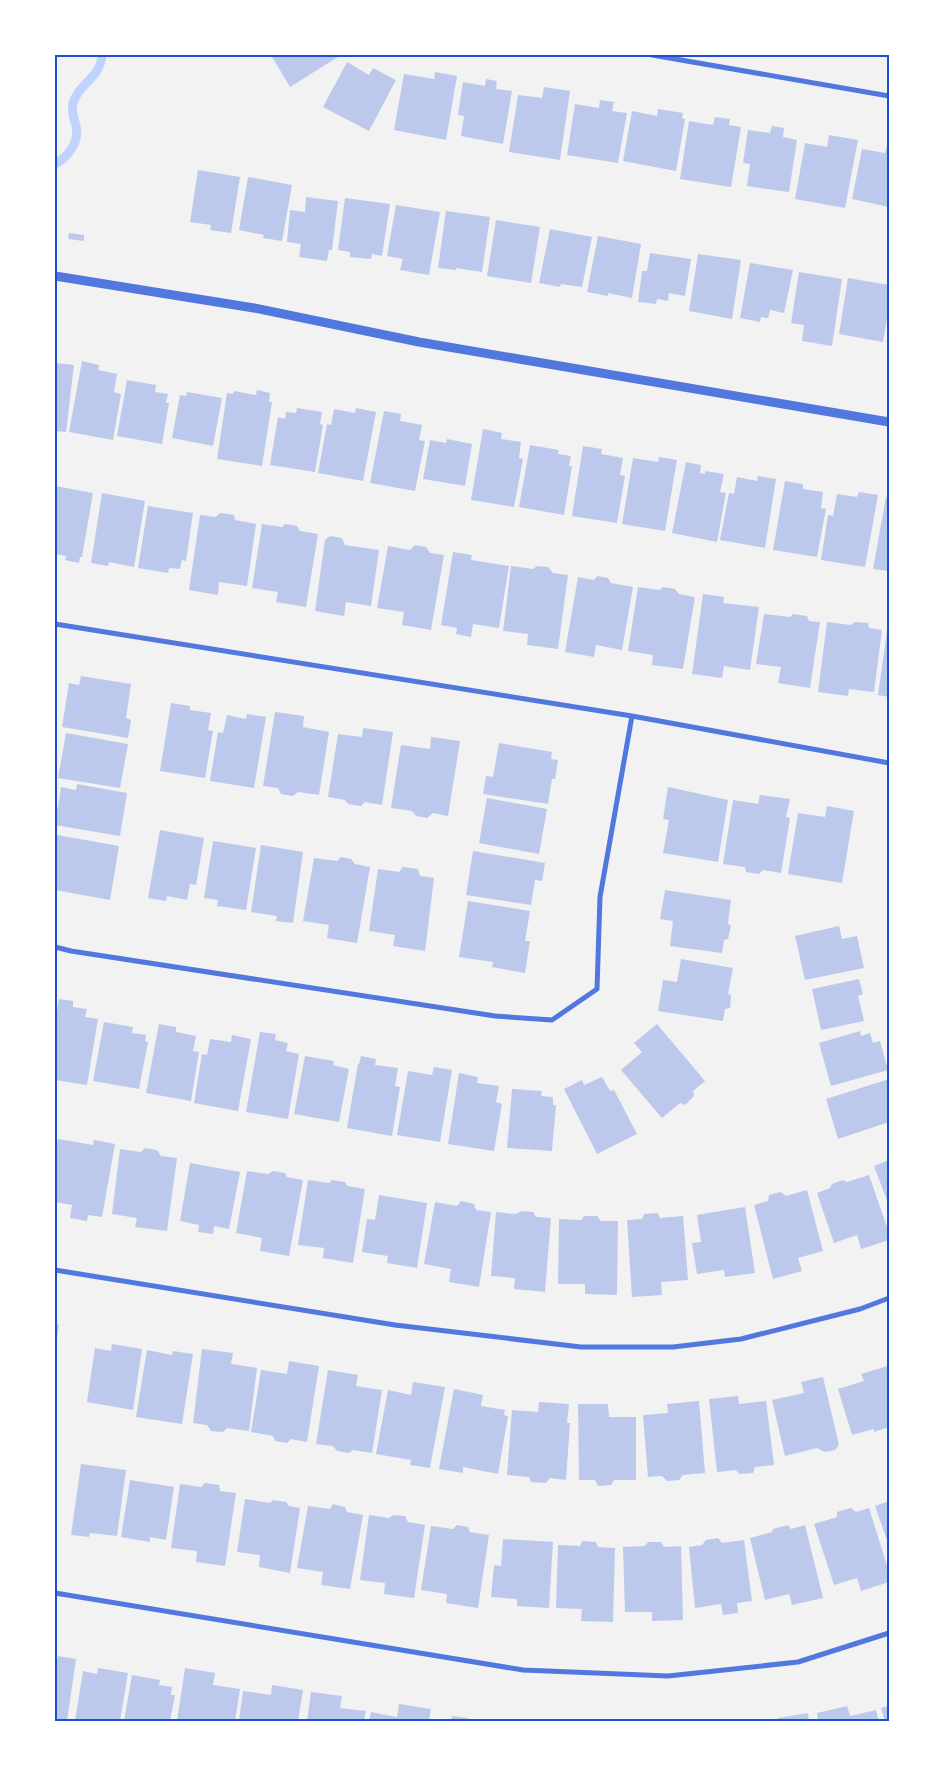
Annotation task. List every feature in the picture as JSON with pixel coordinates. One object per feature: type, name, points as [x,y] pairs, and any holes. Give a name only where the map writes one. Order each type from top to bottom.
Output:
[{"type":"street","points":[[652,55],[889,96]]},
{"type":"street","points":[[55,276],[235,304],[419,342],[889,422]]},
{"type":"street","points":[[55,624],[632,716],[889,763]]},
{"type":"street","points":[[55,947],[495,1016],[552,1020],[597,989],[600,897],[632,716]]},
{"type":"street","points":[[55,1270],[395,1325],[581,1348],[673,1346],[741,1340],[860,1309],[889,1298]]},
{"type":"street","points":[[55,1593],[523,1670],[677,1675],[798,1662],[889,1634]]},
{"type":"building","points":[[271,55],[341,55],[290,87]]},
{"type":"building","points":[[347,62],[369,75],[373,68],[396,80],[369,131],[323,107]]},
{"type":"building","points":[[435,72],[457,76],[446,140],[394,130],[404,74],[434,79]]},
{"type":"building","points":[[486,79],[497,81],[496,89],[512,91],[503,144],[461,136],[464,116],[458,115],[463,82],[485,86]]},
{"type":"building","points":[[544,87],[570,91],[560,160],[509,152],[518,95],[542,98]]},
{"type":"building","points":[[600,100],[614,102],[612,111],[627,113],[618,163],[567,155],[575,104],[599,108]]},
{"type":"building","points":[[658,109],[683,113],[682,118],[685,119],[676,171],[623,161],[632,111],[657,116]]},
{"type":"building","points":[[715,117],[730,119],[729,125],[741,127],[731,187],[680,179],[689,121],[713,125]]},
{"type":"building","points":[[772,126],[784,128],[783,137],[797,140],[789,192],[747,186],[750,164],[743,163],[748,130],[770,133]]},
{"type":"building","points":[[829,135],[858,140],[845,208],[795,199],[805,143],[827,147]]},
{"type":"building","points":[[887,146],[889,146],[889,207],[852,199],[862,149],[885,153]]},
{"type":"building","points":[[198,170],[240,177],[231,233],[210,230],[211,225],[190,222]]},
{"type":"building","points":[[248,177],[292,185],[282,241],[263,238],[264,235],[239,230]]},
{"type":"building","points":[[306,197],[338,201],[332,250],[329,250],[327,261],[299,257],[301,244],[287,242],[290,210],[305,212]]},
{"type":"building","points":[[345,198],[390,204],[382,256],[372,254],[371,259],[350,257],[350,252],[338,250]]},
{"type":"building","points":[[396,205],[440,212],[429,275],[400,270],[403,259],[387,256]]},
{"type":"building","points":[[446,211],[490,217],[482,272],[456,268],[456,270],[438,268]]},
{"type":"building","points":[[496,220],[540,227],[531,283],[487,276]]},
{"type":"building","points":[[550,229],[592,237],[582,287],[561,284],[560,287],[539,283]]},
{"type":"building","points":[[69,233],[84,235],[84,241],[68,239]]},
{"type":"building","points":[[598,236],[641,244],[632,298],[608,293],[608,296],[587,292]]},
{"type":"building","points":[[650,253],[691,259],[685,296],[669,293],[668,301],[657,299],[656,304],[638,302],[642,271],[647,271]]},
{"type":"building","points":[[698,254],[741,260],[732,319],[689,311]]},
{"type":"building","points":[[750,263],[793,270],[784,313],[770,310],[768,318],[761,317],[760,322],[740,318]]},
{"type":"building","points":[[799,272],[842,279],[832,346],[802,341],[804,325],[791,323]]},
{"type":"building","points":[[848,278],[889,285],[889,307],[883,342],[839,334]]},
{"type":"building","points":[[82,361],[99,365],[98,370],[117,374],[114,392],[121,394],[113,440],[69,432]]},
{"type":"building","points":[[55,363],[74,365],[66,432],[55,431]]},
{"type":"building","points":[[127,380],[156,385],[155,392],[168,394],[166,403],[169,403],[162,444],[117,436]]},
{"type":"building","points":[[257,390],[270,393],[269,402],[272,402],[262,466],[217,459],[227,393],[233,394],[234,391],[256,395]]},
{"type":"building","points":[[187,392],[222,398],[213,446],[172,438],[180,395],[186,396]]},
{"type":"building","points":[[297,408],[322,412],[320,424],[323,425],[315,472],[270,465],[278,417],[285,419],[286,412],[296,413]]},
{"type":"building","points":[[356,408],[376,412],[363,481],[318,473],[327,424],[331,425],[334,409],[355,413]]},
{"type":"building","points":[[384,411],[401,414],[400,421],[422,425],[419,440],[425,441],[415,491],[370,483]]},
{"type":"building","points":[[483,429],[502,433],[501,439],[521,442],[519,458],[523,459],[514,507],[471,500]]},
{"type":"building","points":[[447,439],[472,444],[465,486],[423,479],[430,440],[446,443]]},
{"type":"building","points":[[530,445],[559,450],[558,454],[571,456],[569,466],[572,466],[564,515],[519,507]]},
{"type":"building","points":[[583,446],[602,449],[601,454],[623,458],[620,475],[625,476],[617,523],[572,516]]},
{"type":"building","points":[[659,457],[677,460],[665,531],[622,524],[633,458],[658,462]]},
{"type":"building","points":[[686,462],[701,465],[700,473],[705,474],[705,471],[724,474],[720,492],[726,493],[717,542],[672,533]]},
{"type":"building","points":[[758,476],[776,479],[765,548],[720,540],[729,493],[734,494],[737,477],[757,481]]},
{"type":"building","points":[[785,481],[803,484],[803,489],[823,492],[821,508],[826,509],[817,557],[773,550]]},
{"type":"building","points":[[55,486],[93,493],[82,557],[80,557],[79,563],[65,560],[66,556],[55,554]]},
{"type":"building","points":[[859,492],[878,495],[865,567],[821,560],[828,515],[833,516],[837,494],[857,497]]},
{"type":"building","points":[[102,493],[145,501],[134,567],[109,562],[108,566],[91,563]]},
{"type":"building","points":[[886,497],[889,498],[889,571],[873,569]]},
{"type":"building","points":[[148,506],[193,513],[186,561],[182,560],[180,569],[169,568],[168,573],[138,568]]},
{"type":"building","points":[[220,513],[234,515],[235,520],[256,524],[247,586],[219,582],[218,595],[189,590],[200,515],[216,517]]},
{"type":"building","points":[[262,524],[282,527],[285,524],[297,526],[300,531],[318,534],[306,607],[276,602],[278,592],[252,588]]},
{"type":"building","points":[[330,536],[342,538],[345,545],[379,550],[371,606],[346,602],[344,616],[315,611],[325,540]]},
{"type":"building","points":[[415,545],[426,547],[430,553],[444,555],[431,630],[402,625],[404,612],[377,608],[388,546],[410,550]]},
{"type":"building","points":[[453,552],[472,555],[471,560],[509,566],[499,628],[473,624],[471,637],[456,634],[457,628],[441,625]]},
{"type":"building","points":[[511,566],[533,569],[537,566],[548,567],[553,573],[568,575],[558,649],[527,645],[528,634],[503,631]]},
{"type":"building","points":[[597,576],[608,578],[611,583],[633,587],[622,650],[596,645],[594,657],[565,652],[578,577],[594,580]]},
{"type":"building","points":[[638,587],[660,590],[663,587],[675,589],[679,594],[695,597],[683,669],[652,665],[653,655],[628,651]]},
{"type":"building","points":[[703,594],[724,597],[723,603],[759,607],[750,670],[724,666],[722,678],[692,674]]},
{"type":"building","points":[[764,614],[790,617],[793,614],[807,616],[809,621],[820,622],[810,688],[778,683],[781,667],[756,664]]},
{"type":"building","points":[[827,622],[851,625],[855,622],[868,623],[869,628],[882,630],[874,692],[849,689],[848,696],[818,692]]},
{"type":"building","points":[[887,631],[889,631],[889,697],[878,695]]},
{"type":"building","points":[[81,676],[131,684],[126,718],[131,720],[128,738],[62,727],[69,683],[79,685]]},
{"type":"building","points":[[171,703],[190,706],[190,710],[211,713],[208,730],[213,731],[205,778],[160,771]]},
{"type":"building","points":[[275,712],[304,716],[303,727],[329,732],[319,795],[298,792],[293,796],[281,794],[278,788],[263,786]]},
{"type":"building","points":[[247,714],[266,717],[254,788],[210,781],[218,732],[223,733],[227,715],[246,719]]},
{"type":"building","points":[[363,728],[393,732],[382,805],[365,802],[361,806],[348,804],[345,800],[328,797],[338,734],[362,737]]},
{"type":"building","points":[[66,733],[128,744],[120,788],[58,778]]},
{"type":"building","points":[[431,737],[460,741],[448,816],[433,813],[427,818],[416,816],[412,811],[391,808],[401,745],[430,749]]},
{"type":"building","points":[[499,743],[552,752],[551,759],[558,760],[555,779],[552,779],[548,804],[483,794],[486,776],[493,777]]},
{"type":"building","points":[[77,784],[127,793],[120,836],[55,825],[55,807],[58,808],[61,787],[76,790]]},
{"type":"building","points":[[668,787],[728,800],[718,862],[663,853],[669,820],[663,819]]},
{"type":"building","points":[[760,795],[790,799],[786,817],[790,818],[781,873],[763,870],[759,874],[746,872],[745,867],[723,864],[733,800],[758,804]]},
{"type":"building","points":[[487,798],[547,809],[539,854],[479,843]]},
{"type":"building","points":[[827,806],[854,811],[842,883],[788,874],[798,813],[825,817]]},
{"type":"building","points":[[160,830],[204,838],[196,885],[190,884],[187,900],[167,896],[166,901],[148,898]]},
{"type":"building","points":[[57,835],[119,846],[110,900],[55,890],[55,848]]},
{"type":"building","points":[[213,841],[256,848],[246,910],[217,906],[218,900],[204,898]]},
{"type":"building","points":[[261,845],[303,852],[293,923],[276,921],[277,916],[251,912]]},
{"type":"building","points":[[473,851],[545,863],[542,881],[535,880],[531,905],[466,895]]},
{"type":"building","points":[[341,857],[351,859],[355,864],[370,867],[357,943],[327,938],[329,925],[303,921],[314,858],[337,861]]},
{"type":"building","points":[[403,867],[418,869],[420,876],[434,878],[425,951],[393,946],[395,935],[369,931],[378,869],[399,872]]},
{"type":"building","points":[[665,890],[731,900],[728,923],[731,926],[728,939],[724,940],[722,953],[670,946],[673,921],[660,919]]},
{"type":"building","points":[[468,901],[530,911],[525,941],[530,941],[525,973],[492,967],[493,962],[459,957]]},
{"type":"building","points":[[839,926],[842,939],[857,936],[864,968],[805,980],[795,936]]},
{"type":"building","points":[[681,959],[733,968],[728,994],[731,995],[730,1008],[725,1009],[723,1021],[658,1011],[663,980],[677,982]]},
{"type":"building","points":[[859,979],[863,994],[858,996],[864,1021],[821,1030],[812,989]]},
{"type":"building","points":[[59,999],[73,1001],[73,1007],[87,1009],[85,1017],[98,1019],[87,1085],[55,1080],[55,1024]]},
{"type":"building","points":[[104,1022],[133,1027],[132,1033],[146,1035],[145,1041],[148,1042],[139,1089],[93,1081]]},
{"type":"building","points":[[159,1024],[176,1027],[176,1032],[196,1036],[193,1051],[199,1052],[191,1101],[146,1093]]},
{"type":"building","points":[[657,1024],[705,1081],[693,1091],[694,1096],[685,1105],[680,1103],[662,1118],[621,1070],[642,1052],[634,1043]]},
{"type":"building","points":[[860,1031],[861,1036],[870,1033],[873,1043],[880,1041],[888,1070],[831,1086],[819,1043]]},
{"type":"building","points":[[260,1032],[276,1034],[275,1040],[288,1043],[286,1051],[299,1054],[288,1119],[246,1112]]},
{"type":"building","points":[[232,1035],[251,1039],[238,1111],[194,1103],[202,1054],[207,1055],[210,1039],[231,1042]]},
{"type":"building","points":[[305,1056],[334,1061],[333,1065],[349,1069],[339,1122],[294,1114]]},
{"type":"building","points":[[361,1056],[376,1059],[375,1065],[398,1068],[395,1086],[400,1087],[392,1136],[347,1128]]},
{"type":"building","points":[[434,1067],[452,1070],[440,1142],[397,1135],[408,1071],[432,1075]]},
{"type":"building","points":[[459,1073],[478,1077],[477,1083],[499,1086],[496,1102],[502,1104],[494,1151],[448,1144]]},
{"type":"building","points":[[602,1077],[610,1091],[614,1090],[637,1134],[597,1154],[564,1089],[582,1080],[584,1085]]},
{"type":"building","points":[[889,1079],[889,1122],[838,1139],[826,1099]]},
{"type":"building","points":[[512,1089],[542,1091],[541,1096],[553,1097],[553,1105],[556,1105],[552,1151],[507,1148]]},
{"type":"building","points":[[58,1139],[93,1145],[94,1140],[115,1144],[102,1217],[88,1215],[87,1221],[70,1218],[72,1205],[55,1202],[55,1153]]},
{"type":"building","points":[[145,1148],[157,1150],[161,1156],[177,1158],[167,1231],[135,1227],[137,1218],[112,1214],[120,1149],[141,1152]]},
{"type":"building","points":[[889,1160],[889,1206],[874,1166]]},
{"type":"building","points":[[190,1163],[240,1172],[229,1229],[214,1226],[213,1234],[198,1232],[199,1225],[180,1221]]},
{"type":"building","points":[[247,1171],[268,1174],[273,1171],[285,1173],[287,1177],[303,1180],[289,1256],[260,1251],[262,1238],[236,1233]]},
{"type":"building","points":[[869,1175],[889,1233],[889,1240],[861,1249],[857,1235],[834,1243],[817,1193],[843,1180],[847,1182]]},
{"type":"building","points":[[308,1180],[329,1183],[332,1180],[345,1182],[347,1186],[365,1189],[353,1263],[323,1258],[324,1248],[298,1245]]},
{"type":"building","points":[[807,1190],[823,1251],[798,1258],[802,1271],[773,1279],[754,1205],[768,1201],[769,1195],[781,1192],[786,1196]]},
{"type":"building","points":[[379,1195],[427,1203],[417,1268],[387,1263],[388,1256],[362,1252],[367,1219],[375,1220]]},
{"type":"building","points":[[461,1201],[474,1204],[476,1210],[491,1212],[479,1287],[449,1282],[451,1269],[424,1264],[435,1202],[457,1206]]},
{"type":"building","points":[[745,1207],[755,1273],[725,1277],[724,1270],[697,1274],[692,1243],[701,1242],[697,1215]]},
{"type":"building","points":[[521,1211],[533,1212],[536,1217],[551,1218],[545,1292],[514,1289],[515,1278],[491,1276],[496,1212],[516,1214]]},
{"type":"building","points":[[658,1213],[660,1218],[683,1216],[688,1280],[661,1282],[662,1295],[632,1297],[627,1220],[642,1219],[644,1214]]},
{"type":"building","points":[[584,1216],[597,1216],[601,1221],[618,1221],[617,1295],[585,1294],[585,1284],[558,1284],[559,1219],[581,1220]]},
{"type":"building","points":[[55,1324],[59,1325],[56,1345],[55,1344]]},
{"type":"building","points":[[112,1344],[142,1349],[133,1410],[87,1402],[95,1348],[111,1351]]},
{"type":"building","points":[[202,1349],[233,1353],[231,1364],[257,1368],[249,1431],[227,1428],[223,1432],[211,1431],[207,1425],[193,1423]]},
{"type":"building","points":[[147,1350],[172,1355],[173,1351],[193,1354],[182,1424],[136,1417]]},
{"type":"building","points":[[289,1361],[319,1366],[307,1442],[291,1439],[287,1443],[275,1441],[273,1436],[251,1432],[261,1370],[287,1374]]},
{"type":"building","points":[[888,1366],[889,1427],[874,1432],[874,1429],[852,1435],[838,1389],[864,1381],[861,1374]]},
{"type":"building","points":[[328,1370],[358,1375],[356,1386],[382,1390],[372,1453],[353,1450],[349,1453],[337,1451],[333,1446],[316,1444]]},
{"type":"building","points":[[823,1377],[839,1445],[835,1450],[825,1452],[817,1448],[785,1456],[772,1400],[804,1393],[801,1382]]},
{"type":"building","points":[[413,1382],[445,1387],[430,1468],[410,1465],[411,1460],[376,1454],[388,1390],[411,1395]]},
{"type":"building","points":[[454,1389],[483,1395],[481,1406],[505,1410],[504,1415],[508,1416],[498,1474],[463,1467],[463,1473],[439,1469]]},
{"type":"building","points":[[738,1396],[739,1404],[766,1401],[774,1465],[755,1467],[753,1473],[739,1474],[736,1470],[717,1472],[709,1399]]},
{"type":"building","points":[[699,1401],[705,1473],[683,1475],[679,1480],[667,1481],[662,1476],[648,1477],[643,1415],[668,1413],[667,1404]]},
{"type":"building","points":[[539,1402],[569,1404],[567,1423],[570,1423],[566,1480],[550,1478],[546,1483],[531,1482],[529,1477],[507,1475],[512,1410],[538,1412]]},
{"type":"building","points":[[578,1404],[608,1404],[609,1417],[636,1417],[636,1480],[614,1480],[611,1485],[598,1486],[595,1480],[579,1480]]},
{"type":"building","points":[[81,1464],[126,1470],[117,1536],[90,1533],[89,1537],[71,1535]]},
{"type":"building","points":[[130,1480],[174,1487],[166,1540],[150,1537],[150,1542],[121,1537]]},
{"type":"building","points":[[205,1483],[219,1485],[220,1491],[236,1493],[225,1566],[196,1562],[197,1551],[171,1548],[180,1484],[201,1487]]},
{"type":"building","points":[[245,1499],[270,1503],[273,1500],[286,1502],[289,1506],[300,1508],[290,1573],[259,1567],[260,1555],[237,1552]]},
{"type":"building","points":[[889,1501],[889,1546],[875,1506]]},
{"type":"building","points":[[333,1504],[345,1507],[347,1512],[363,1515],[350,1589],[321,1585],[323,1572],[297,1568],[308,1506],[330,1509]]},
{"type":"building","points":[[851,1508],[856,1512],[869,1508],[889,1572],[889,1582],[861,1591],[857,1578],[834,1585],[814,1524],[837,1517],[837,1512]]},
{"type":"building","points":[[369,1515],[389,1518],[393,1515],[405,1516],[408,1522],[425,1525],[414,1598],[384,1594],[385,1583],[360,1580]]},
{"type":"building","points":[[457,1525],[468,1527],[470,1532],[489,1535],[478,1608],[446,1603],[447,1594],[421,1590],[431,1526],[453,1529]]},
{"type":"building","points":[[788,1525],[791,1529],[805,1525],[823,1598],[792,1605],[789,1594],[765,1600],[750,1538]]},
{"type":"building","points":[[718,1538],[722,1543],[744,1540],[752,1601],[737,1603],[738,1613],[723,1615],[721,1604],[695,1608],[689,1547],[702,1545],[706,1540]]},
{"type":"building","points":[[503,1539],[553,1542],[549,1608],[517,1606],[517,1599],[491,1597],[494,1565],[501,1566]]},
{"type":"building","points":[[582,1541],[596,1542],[598,1547],[615,1548],[613,1622],[581,1621],[582,1609],[556,1608],[558,1545],[580,1546]]},
{"type":"building","points":[[648,1542],[661,1542],[664,1547],[681,1546],[683,1620],[652,1621],[652,1612],[625,1612],[623,1547],[645,1546]]},
{"type":"building","points":[[58,1656],[76,1659],[67,1721],[55,1721],[55,1661],[57,1661]]},
{"type":"building","points":[[98,1668],[128,1673],[120,1721],[75,1721],[83,1671],[97,1674]]},
{"type":"building","points":[[185,1668],[215,1673],[213,1685],[240,1689],[235,1721],[177,1721]]},
{"type":"building","points":[[132,1675],[160,1680],[159,1685],[172,1687],[171,1695],[175,1695],[170,1721],[124,1721]]},
{"type":"building","points":[[272,1685],[303,1690],[298,1721],[239,1721],[243,1691],[271,1695]]},
{"type":"building","points":[[311,1692],[342,1696],[340,1708],[366,1711],[364,1721],[307,1721]]},
{"type":"building","points":[[399,1704],[431,1709],[429,1721],[369,1721],[371,1712],[397,1717]]},
{"type":"building","points":[[847,1706],[850,1716],[876,1710],[879,1721],[818,1721],[817,1713]]},
{"type":"building","points":[[889,1706],[889,1721],[885,1721],[881,1708]]},
{"type":"building","points":[[808,1713],[809,1721],[778,1721],[778,1718]]},
{"type":"building","points":[[452,1716],[468,1718],[467,1721],[451,1721]]},
{"type":"waterway","points":[[55,164],[68,153],[75,143],[77,132],[73,103],[80,90],[94,75],[102,55]]}]
